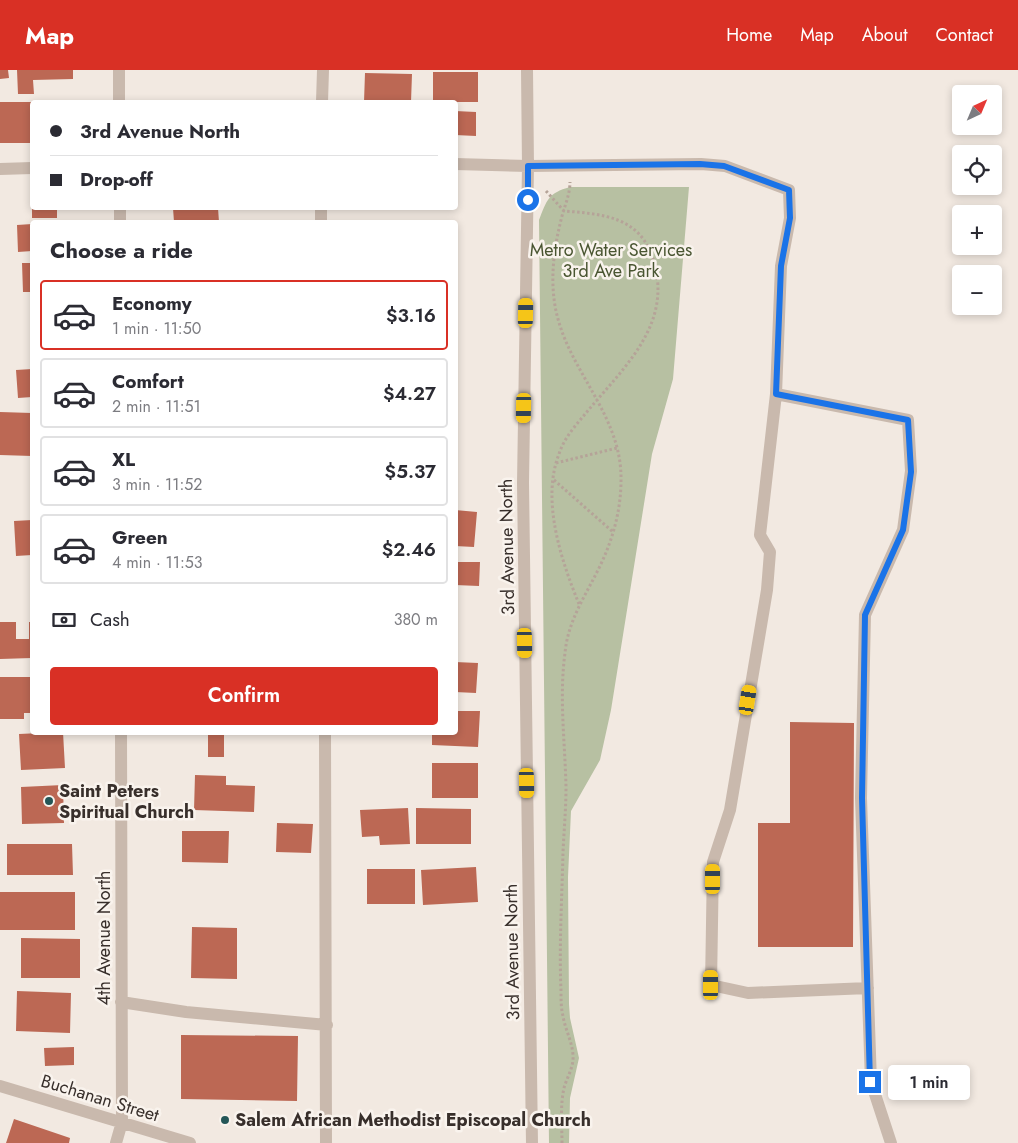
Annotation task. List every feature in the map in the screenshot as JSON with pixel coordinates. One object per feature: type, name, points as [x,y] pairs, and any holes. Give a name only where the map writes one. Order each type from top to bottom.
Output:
[{"type":"street","points":[[119,70],[119,100]]},
{"type":"street","points":[[322,100],[323,70]]},
{"type":"street","name":"3rd Avenue North","points":[[527,70],[528,166],[523,483],[532,1143]]},
{"type":"street","points":[[458,164],[570,166],[708,164],[724,166],[789,190],[790,218],[781,266],[776,394],[760,536],[770,552],[767,590],[730,810],[713,862],[711,985],[748,993],[868,988]]},
{"type":"street","points":[[0,169],[30,168]]},
{"type":"street","points":[[776,394],[908,420],[911,472],[903,530],[865,615],[862,798],[870,1082],[891,1143]]},
{"type":"street","name":"4th Avenue North","points":[[116,1143],[122,1122],[121,735]]},
{"type":"street","points":[[325,735],[326,1143]]},
{"type":"street","points":[[122,1002],[186,1012],[326,1025]]},
{"type":"street","name":"Buchanan Street","points":[[0,1086],[190,1143]]},
{"type":"path","points":[[562,1143],[563,1098],[573,1058],[572,1045],[563,1017],[561,991],[561,930],[566,790],[562,677],[567,636],[573,618],[601,564],[617,522],[621,477],[617,448],[609,420],[566,342],[558,320],[554,298],[554,256],[570,189],[570,166]]},
{"type":"path","points":[[564,211],[610,216],[634,229],[645,242],[652,255],[657,271],[658,286],[653,324],[644,341],[633,358],[572,430],[559,452],[556,463],[553,497],[560,551],[580,605]]},
{"type":"path","points":[[556,463],[617,448]]},
{"type":"path","points":[[553,480],[614,532]]},
{"type":"green space","name":"Metro Water Services 3rd Ave Park","points":[[570,187],[689,187],[673,379],[652,454],[611,710],[600,760],[571,811],[568,877],[569,1004],[570,1018],[579,1058],[570,1098],[569,1143],[549,1143],[539,220],[549,198],[557,192]]},
{"type":"building","points":[[0,70],[8,70],[9,78],[0,79]]},
{"type":"building","points":[[17,70],[73,70],[73,79],[33,80],[34,94],[18,94]]},
{"type":"building","points":[[433,72],[478,72],[478,102],[433,100]]},
{"type":"building","points":[[365,73],[412,74],[411,100],[364,100]]},
{"type":"building","points":[[0,102],[30,102],[30,143],[0,143]]},
{"type":"building","points":[[458,111],[476,112],[476,136],[458,135]]},
{"type":"building","points":[[32,210],[57,210],[57,218],[32,218]]},
{"type":"building","points":[[173,210],[218,210],[219,220],[174,220]]},
{"type":"building","points":[[30,224],[30,251],[18,252],[17,225]]},
{"type":"building","points":[[22,263],[30,263],[30,292],[23,292]]},
{"type":"building","points":[[30,369],[30,397],[18,398],[16,370]]},
{"type":"building","points":[[0,412],[30,413],[30,456],[0,455]]},
{"type":"building","points":[[458,510],[477,512],[474,547],[458,546]]},
{"type":"building","points":[[30,520],[30,555],[16,556],[14,521]]},
{"type":"building","points":[[458,562],[480,562],[479,586],[458,585]]},
{"type":"building","points":[[0,622],[16,622],[16,639],[29,639],[30,622],[30,658],[0,659]]},
{"type":"building","points":[[458,662],[478,663],[476,693],[458,692]]},
{"type":"building","points":[[0,677],[30,677],[30,713],[24,713],[24,719],[0,719]]},
{"type":"building","points":[[458,711],[480,711],[478,747],[432,745],[432,735],[458,735]]},
{"type":"building","points":[[790,722],[854,723],[853,947],[758,947],[758,823],[790,823]]},
{"type":"building","points":[[19,734],[63,735],[65,768],[21,770]]},
{"type":"building","points":[[208,735],[224,735],[224,757],[208,757]]},
{"type":"building","points":[[432,763],[478,763],[478,798],[432,798]]},
{"type":"building","points":[[195,775],[226,776],[226,785],[255,786],[254,812],[194,810]]},
{"type":"building","points":[[63,785],[64,823],[22,824],[21,787]]},
{"type":"building","points":[[408,808],[410,844],[380,845],[379,836],[362,837],[360,810]]},
{"type":"building","points":[[416,808],[471,809],[471,844],[416,844]]},
{"type":"building","points":[[277,823],[313,824],[311,853],[276,852]]},
{"type":"building","points":[[182,831],[229,831],[228,863],[182,862]]},
{"type":"building","points":[[7,844],[72,844],[73,875],[7,875]]},
{"type":"building","points":[[476,867],[478,902],[423,905],[421,870]]},
{"type":"building","points":[[367,869],[415,869],[415,904],[367,904]]},
{"type":"building","points":[[0,892],[75,892],[75,930],[0,930]]},
{"type":"building","points":[[192,927],[237,928],[237,979],[191,978]]},
{"type":"building","points":[[21,938],[80,939],[80,978],[21,978]]},
{"type":"building","points":[[17,991],[71,993],[70,1033],[16,1031]]},
{"type":"building","points":[[181,1035],[298,1036],[297,1101],[181,1099]]},
{"type":"building","points":[[74,1047],[74,1065],[45,1066],[44,1048]]},
{"type":"building","points":[[14,1119],[70,1138],[69,1143],[6,1143]]},
{"type":"place","name":"Saint Peters Spiritual Church","points":[[49,801]]},
{"type":"place","name":"Salem African Methodist Episcopal Church","points":[[225,1120]]},
{"type":"route","points":[[528,200],[528,166],[700,164],[724,166],[789,190],[790,218],[781,266],[776,394],[908,420],[911,472],[903,530],[865,615],[862,798],[870,1082]]}]
